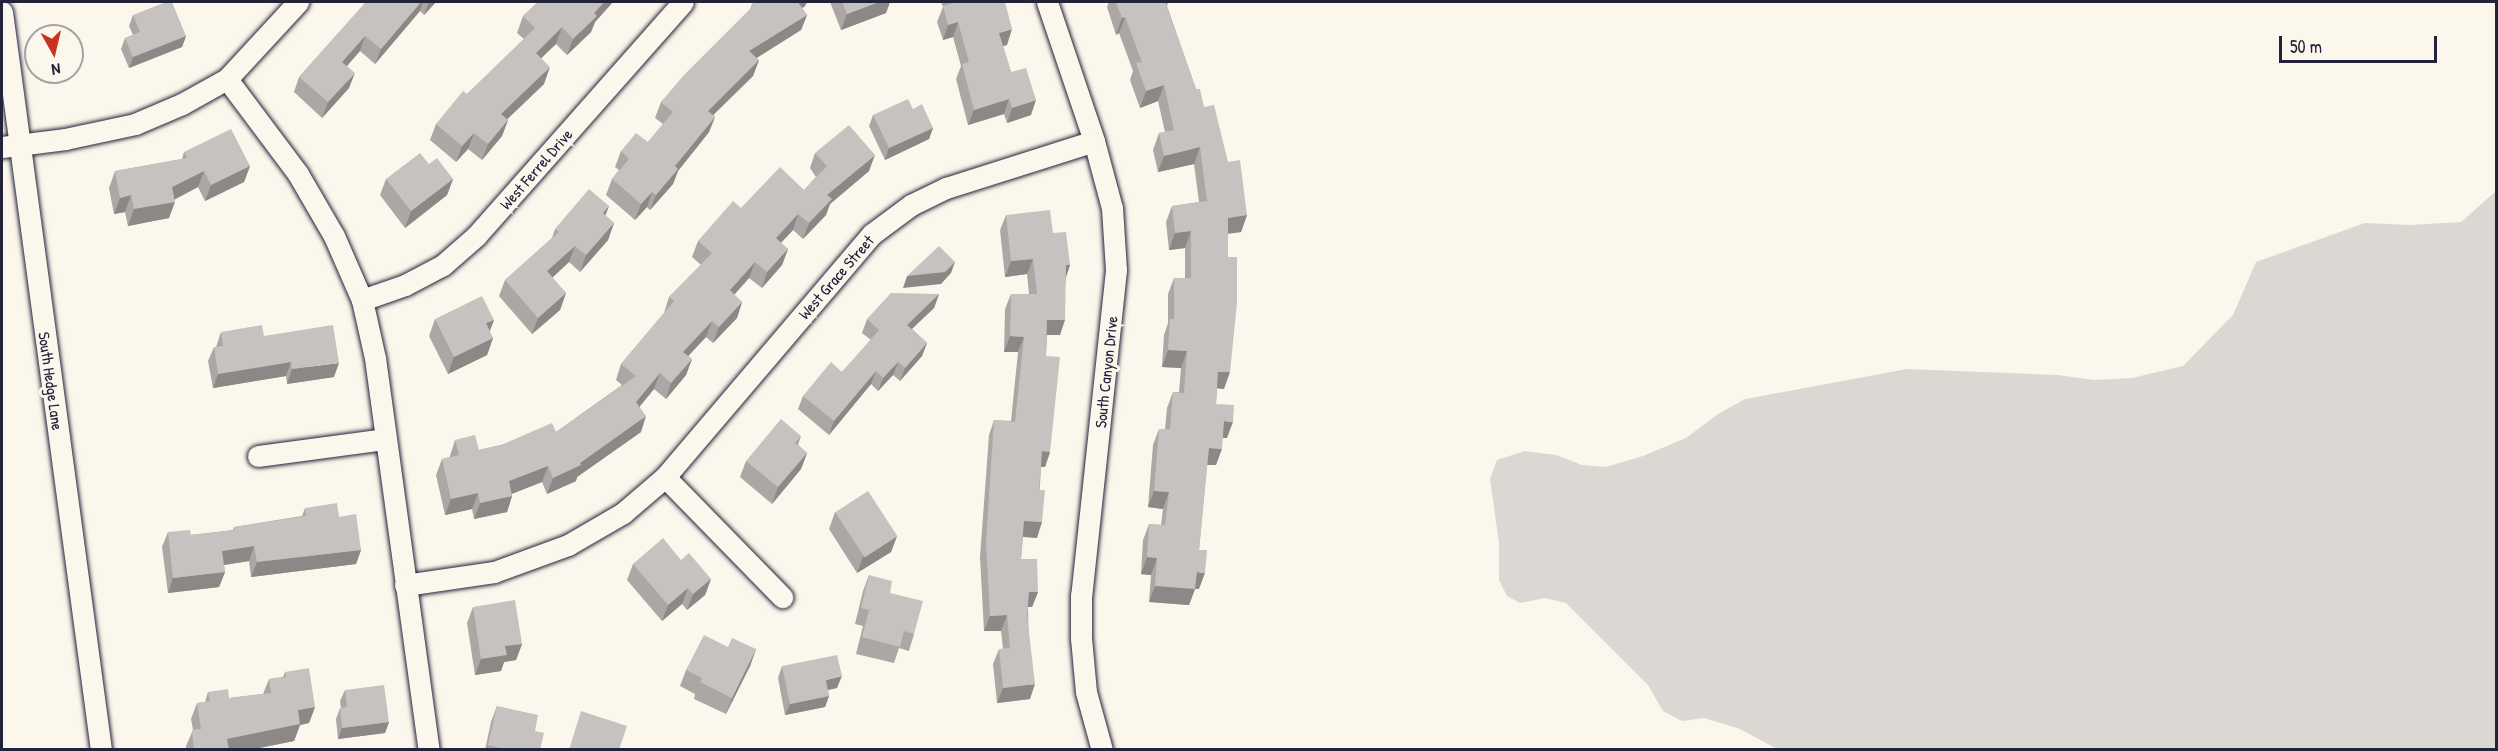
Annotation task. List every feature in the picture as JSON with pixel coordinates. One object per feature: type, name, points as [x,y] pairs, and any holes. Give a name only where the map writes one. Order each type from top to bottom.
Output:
[{"type":"street","points":[[10,146],[65,139],[135,124],[182,104],[227,79],[298,2]]},
{"type":"street","name":"West Ferrel Drive","points":[[362,300],[405,285],[443,265],[476,237],[683,2]]},
{"type":"street","name":"South Canyon Drive","points":[[1047,2],[1094,141],[1112,208],[1116,270],[1081,595],[1081,638],[1086,692],[1102,750]]},
{"type":"street","name":"South Hedge Lane","points":[[2,12],[10,146],[101,750]]},
{"type":"street","points":[[227,79],[298,174],[334,236],[362,300],[375,358],[429,750]]},
{"type":"street","name":"West Grace Street","points":[[405,585],[494,572],[568,545],[623,513],[665,477],[872,234],[911,204],[946,188],[1094,141]]},
{"type":"street","points":[[258,456],[385,439]]},
{"type":"street","points":[[665,477],[782,597]]},
{"type":"shaded area","points":[[2496,191],[2496,749],[1777,749],[1740,729],[1704,718],[1682,721],[1663,711],[1648,685],[1566,603],[1545,598],[1520,603],[1507,596],[1499,580],[1499,543],[1490,479],[1497,460],[1525,451],[1556,455],[1582,465],[1606,467],[1643,456],[1686,438],[1718,414],[1745,399],[1907,369],[2057,375],[2094,380],[2132,378],[2183,366],[2233,315],[2256,262],[2365,223],[2410,225],[2461,222]]},
{"type":"building","points":[[166,2],[172,2],[186,36],[133,57],[125,38],[140,32],[133,15]]},
{"type":"building","points":[[366,2],[421,2],[381,49],[365,36],[342,62],[355,73],[328,102],[299,77]]},
{"type":"building","points":[[538,2],[604,2],[594,13],[597,16],[573,39],[562,27],[536,53],[550,67],[501,114],[508,120],[488,144],[474,133],[462,146],[436,124],[463,91],[467,94],[535,28],[523,16]]},
{"type":"building","points":[[755,2],[798,2],[807,15],[749,51],[759,60],[708,111],[715,117],[675,166],[678,169],[656,195],[652,192],[641,204],[612,179],[629,159],[621,151],[636,133],[648,142],[673,112],[661,102]]},
{"type":"building","points":[[842,2],[879,2],[847,14]]},
{"type":"building","points":[[951,2],[1005,2],[1012,29],[999,33],[1011,72],[1026,68],[1036,100],[1012,108],[1009,99],[974,110],[962,64],[969,62],[958,22],[948,25],[943,6]]},
{"type":"building","points":[[1116,2],[1165,2],[1196,89],[1200,89],[1204,107],[1214,105],[1228,162],[1240,160],[1247,215],[1228,218],[1228,257],[1237,257],[1237,303],[1230,372],[1218,372],[1216,404],[1234,405],[1233,422],[1224,421],[1222,449],[1209,448],[1199,550],[1207,550],[1205,573],[1197,572],[1195,589],[1155,586],[1157,558],[1147,557],[1149,524],[1165,525],[1169,492],[1154,491],[1159,429],[1170,429],[1173,392],[1184,393],[1187,351],[1168,350],[1170,319],[1174,319],[1174,278],[1191,278],[1191,231],[1175,233],[1172,206],[1207,201],[1200,147],[1164,156],[1159,133],[1174,130],[1164,85],[1146,91],[1136,63],[1142,62],[1125,17],[1122,18]]},
{"type":"building","points":[[908,99],[913,109],[922,104],[933,128],[889,148],[873,115]]},
{"type":"building","points":[[849,125],[875,155],[827,195],[832,199],[809,223],[798,214],[776,238],[788,249],[767,272],[755,262],[730,290],[742,302],[719,327],[712,321],[683,352],[692,359],[671,383],[660,373],[636,402],[646,416],[580,463],[581,465],[553,478],[548,466],[509,481],[512,496],[480,503],[478,493],[451,499],[442,459],[459,455],[455,440],[475,435],[479,450],[501,445],[552,423],[556,432],[636,376],[621,364],[674,301],[669,297],[712,253],[698,241],[733,201],[741,208],[780,167],[804,190],[827,166],[815,153]]},
{"type":"building","points":[[231,129],[250,166],[211,185],[204,171],[172,187],[175,202],[134,209],[131,195],[120,198],[115,171],[187,158],[184,152]]},
{"type":"building","points":[[420,153],[429,164],[437,158],[453,179],[411,211],[386,179]]},
{"type":"building","points":[[589,189],[609,206],[603,213],[614,223],[586,255],[575,246],[547,271],[566,293],[538,318],[505,280],[559,232],[555,229]]},
{"type":"building","points":[[1050,210],[1053,233],[1066,232],[1070,265],[1066,265],[1065,320],[1047,320],[1046,356],[1060,357],[1050,452],[1042,451],[1039,490],[1045,490],[1042,522],[1024,521],[1021,559],[1037,559],[1038,592],[1029,592],[1027,615],[1035,684],[1003,688],[999,649],[1010,648],[1007,615],[990,616],[986,542],[994,420],[1015,422],[1024,337],[1010,336],[1011,294],[1037,294],[1033,259],[1011,261],[1006,215]]},
{"type":"building","points":[[939,246],[955,262],[945,272],[907,276]]},
{"type":"building","points":[[891,293],[939,294],[907,325],[927,343],[905,368],[898,362],[883,378],[876,371],[834,421],[803,396],[831,362],[842,372],[879,330],[867,319]]},
{"type":"building","points":[[482,296],[494,320],[486,323],[493,338],[454,357],[435,319]]},
{"type":"building","points":[[262,325],[264,336],[333,325],[339,363],[292,369],[291,362],[218,374],[214,347],[223,346],[221,332]]},
{"type":"building","points":[[781,419],[801,436],[795,443],[807,453],[778,487],[746,461]]},
{"type":"building","points":[[868,491],[897,536],[865,558],[835,512]]},
{"type":"building","points":[[337,503],[339,517],[356,514],[361,550],[257,562],[254,546],[222,551],[225,572],[173,578],[168,532],[190,530],[191,535],[235,530],[234,527],[306,516],[305,508]]},
{"type":"building","points":[[663,538],[681,560],[689,553],[711,579],[693,594],[688,588],[668,605],[633,564]]},
{"type":"building","points":[[869,575],[892,581],[890,593],[923,601],[914,634],[904,631],[900,647],[862,637],[869,610],[861,608]]},
{"type":"building","points":[[515,600],[522,644],[505,646],[507,655],[481,659],[473,607]]},
{"type":"building","points":[[704,635],[728,647],[732,638],[756,649],[732,698],[700,682],[702,678],[686,670]]},
{"type":"building","points":[[837,655],[842,676],[826,680],[829,696],[790,704],[782,666]]},
{"type":"building","points":[[309,668],[315,707],[298,710],[300,724],[227,739],[229,749],[194,750],[192,730],[201,729],[197,703],[210,701],[208,692],[228,689],[229,698],[271,693],[269,679],[286,677],[285,672]]},
{"type":"building","points":[[384,685],[389,722],[342,728],[340,708],[347,707],[345,690]]},
{"type":"building","points":[[497,706],[538,715],[535,731],[544,733],[540,750],[508,750],[488,745]]},
{"type":"building","points":[[581,711],[627,726],[619,750],[569,750]]}]
